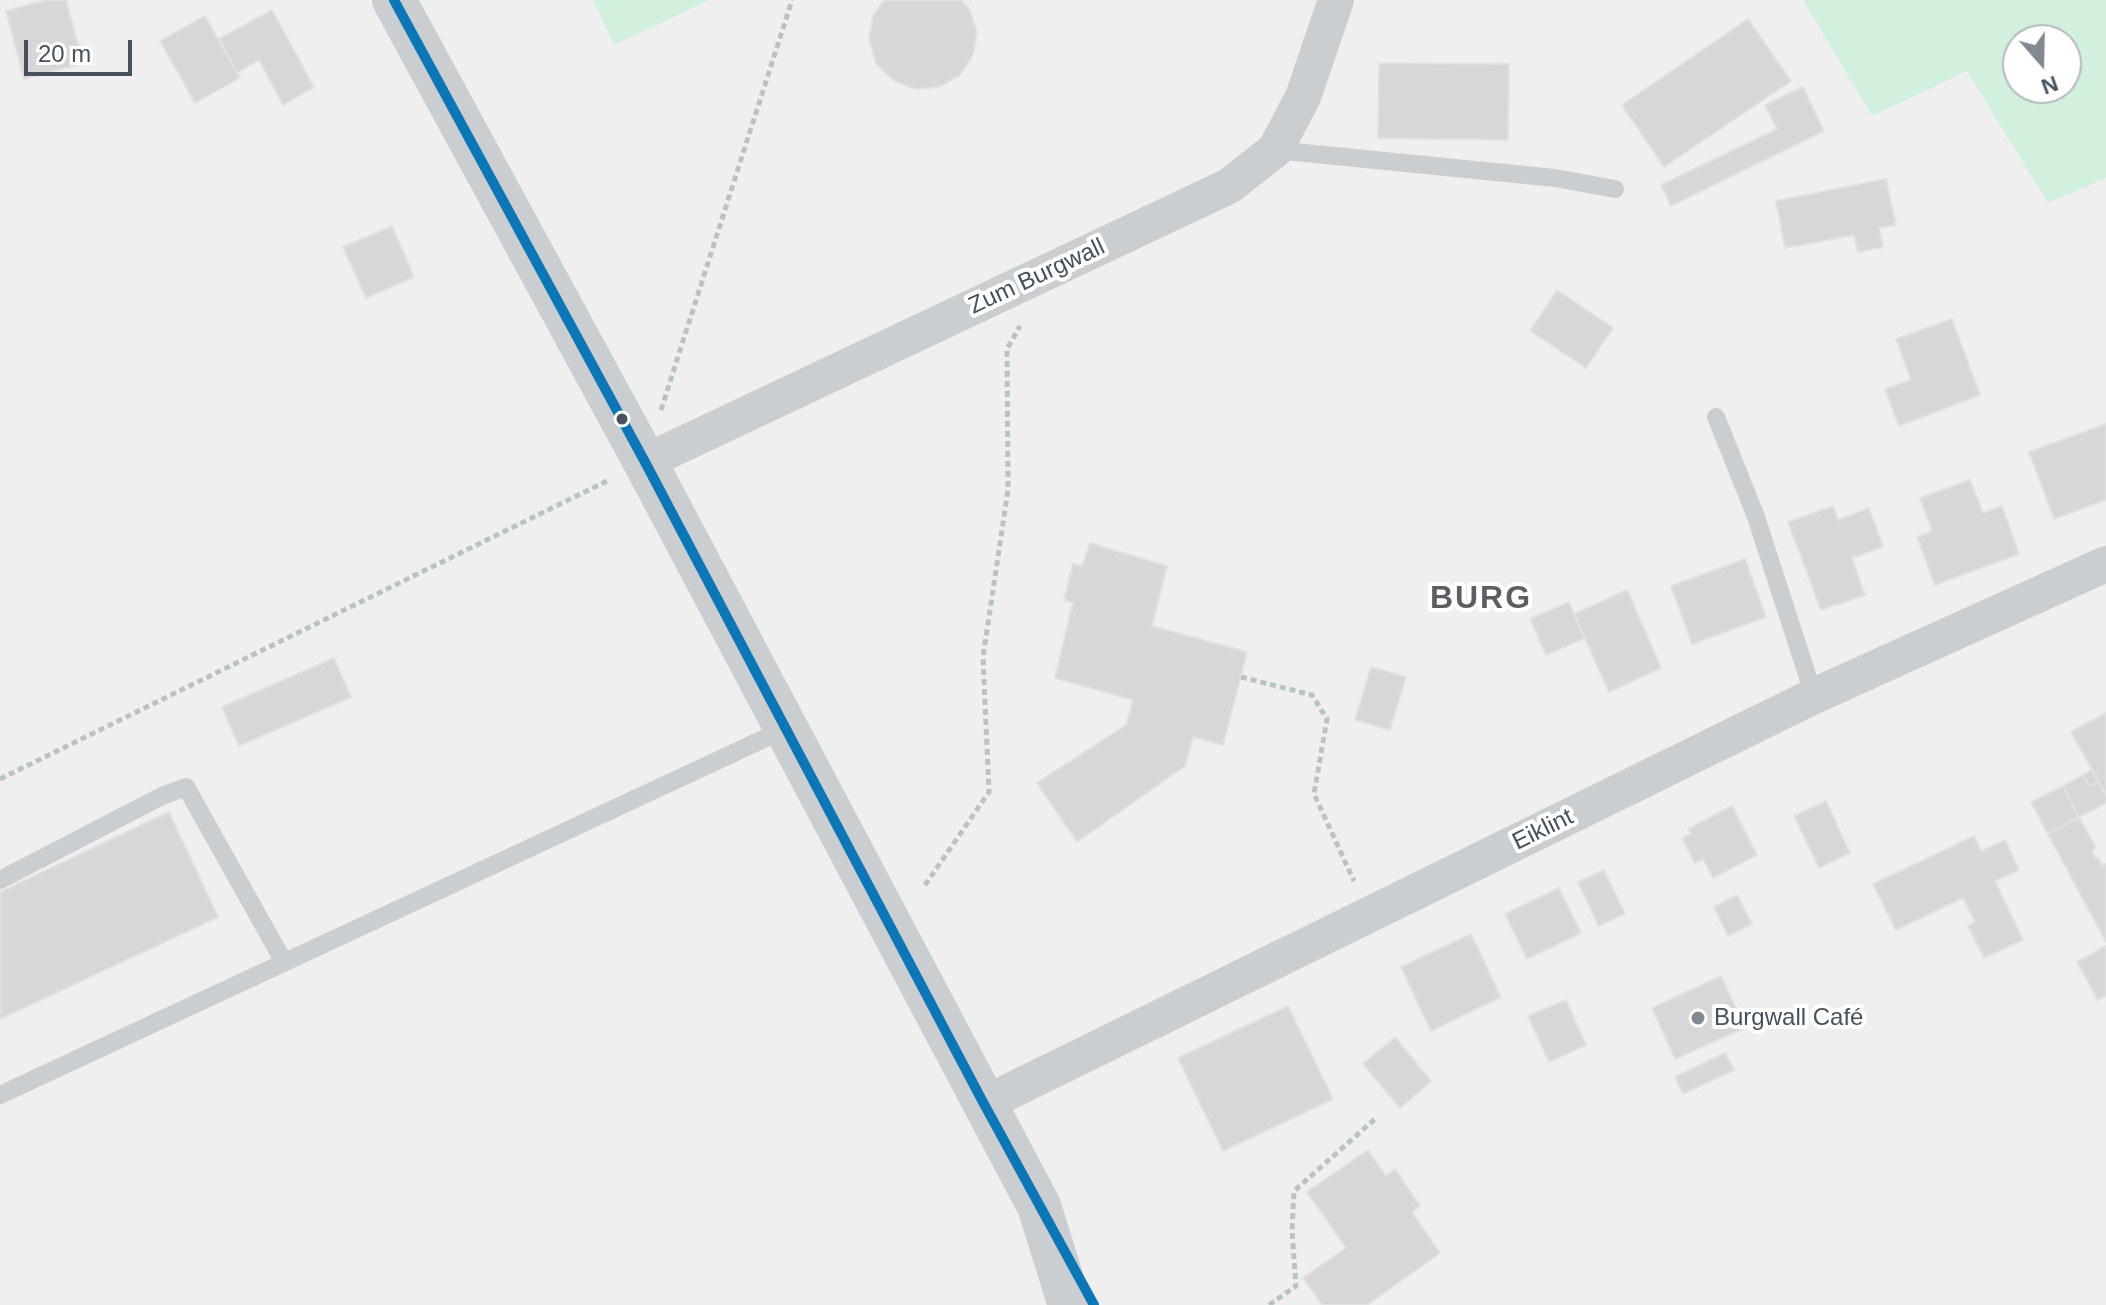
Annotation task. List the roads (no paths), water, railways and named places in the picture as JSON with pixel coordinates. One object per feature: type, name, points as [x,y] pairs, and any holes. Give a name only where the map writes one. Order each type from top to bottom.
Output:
[{"type":"street","points":[[394,0],[645,462],[1039,1206],[1070,1305]]},
{"type":"street","name":"Zum Burgwall","points":[[645,462],[1229,186],[1275,150],[1303,97],[1336,0]]},
{"type":"street","name":"Eiklint","points":[[984,1104],[1814,696],[2106,564]]},
{"type":"lane","points":[[1275,150],[1555,178],[1615,189]]},
{"type":"lane","points":[[1716,417],[1756,517],[1814,696]]},
{"type":"lane","points":[[0,1095],[785,729]]},
{"type":"lane","points":[[0,880],[162,796],[186,787],[284,962]]},
{"type":"lane","points":[[1039,1206],[1094,1305]]},
{"type":"place","name":"Burgwall Café","points":[[1698,1018]]},
{"type":"district","name":"BURG","points":[[1481,599]]}]
